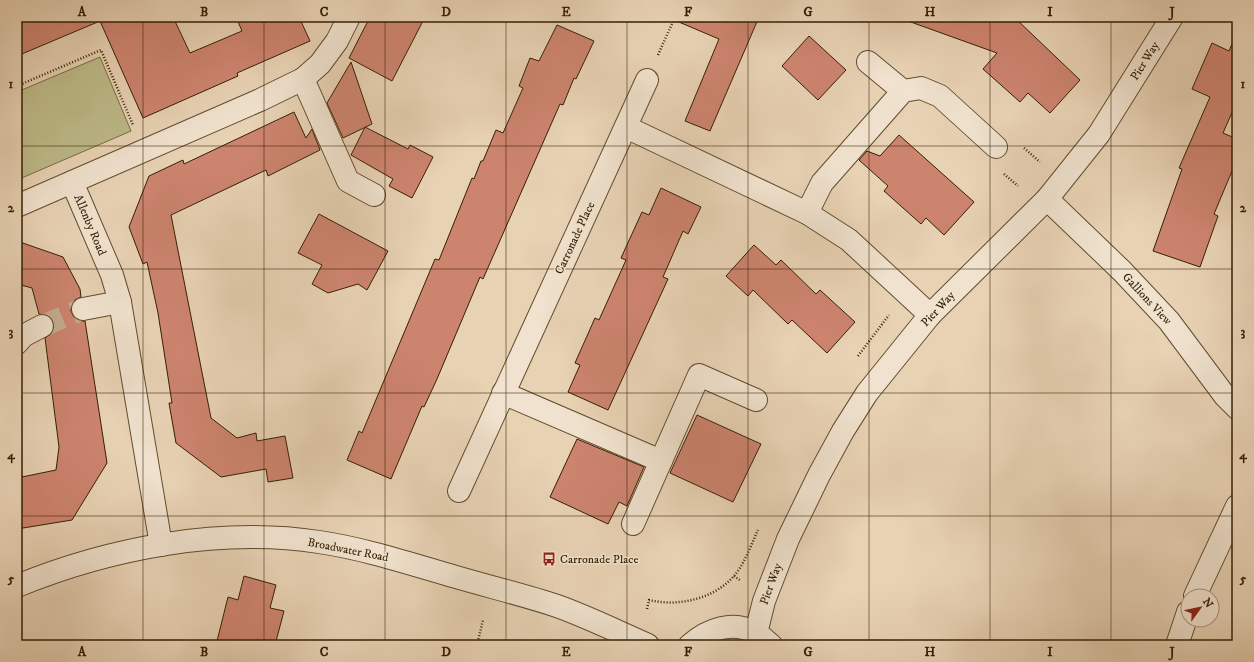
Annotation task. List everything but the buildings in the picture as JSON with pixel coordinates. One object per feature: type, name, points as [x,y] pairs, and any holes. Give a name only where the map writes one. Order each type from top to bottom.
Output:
[{"type":"street","name":"Allenby Road","points":[[161,545],[120,302],[112,275],[72,182],[260,100],[303,79],[320,64],[336,41],[349,17]]},
{"type":"street","name":"Pier Way","points":[[763,639],[764,601],[788,539],[829,456],[867,393],[930,315],[1047,199],[1099,134],[1172,17]]},
{"type":"street","points":[[868,62],[903,91]]},
{"type":"street","points":[[303,79],[348,181],[374,194]]},
{"type":"street","name":"Carronade Place","points":[[459,491],[647,80]]},
{"type":"street","points":[[807,213],[822,183],[903,91],[921,88],[940,96],[996,147]]},
{"type":"street","points":[[626,127],[807,213],[849,240],[930,315]]},
{"type":"street","points":[[17,206],[72,182]]},
{"type":"street","name":"Gallions View","points":[[1047,199],[1122,271],[1169,320],[1225,396],[1237,408]]},
{"type":"street","points":[[83,308],[120,302]]},
{"type":"street","points":[[17,343],[23,336],[42,326]]},
{"type":"street","points":[[633,524],[699,374],[756,400]]},
{"type":"street","points":[[504,393],[661,461]]},
{"type":"street","points":[[1199,588],[1237,506]]},
{"type":"street","name":"Broadwater Road","points":[[17,586],[56,570],[109,555],[161,545],[209,539],[257,538],[319,542],[383,556],[558,607],[648,645]]},
{"type":"street","points":[[690,645],[704,633],[721,628],[739,628],[763,639]]},
{"type":"street","points":[[1177,645],[1183,628]]},
{"type":"path","points":[[647,80],[675,17]]},
{"type":"path","points":[[17,86],[101,50],[144,151]]},
{"type":"path","points":[[1036,167],[1044,156]]},
{"type":"path","points":[[1013,192],[1023,182]]},
{"type":"path","points":[[646,610],[650,600],[679,603],[708,594],[728,582],[740,567]]},
{"type":"path","points":[[734,576],[741,581]]},
{"type":"path","points":[[477,645],[483,620]]},
{"type":"shaded area","points":[[100,57],[131,131],[17,180],[17,92]]},
{"type":"tunnel","points":[[42,326],[83,309]]},
{"type":"place","name":"Carronade Place","points":[[549,559]]}]
